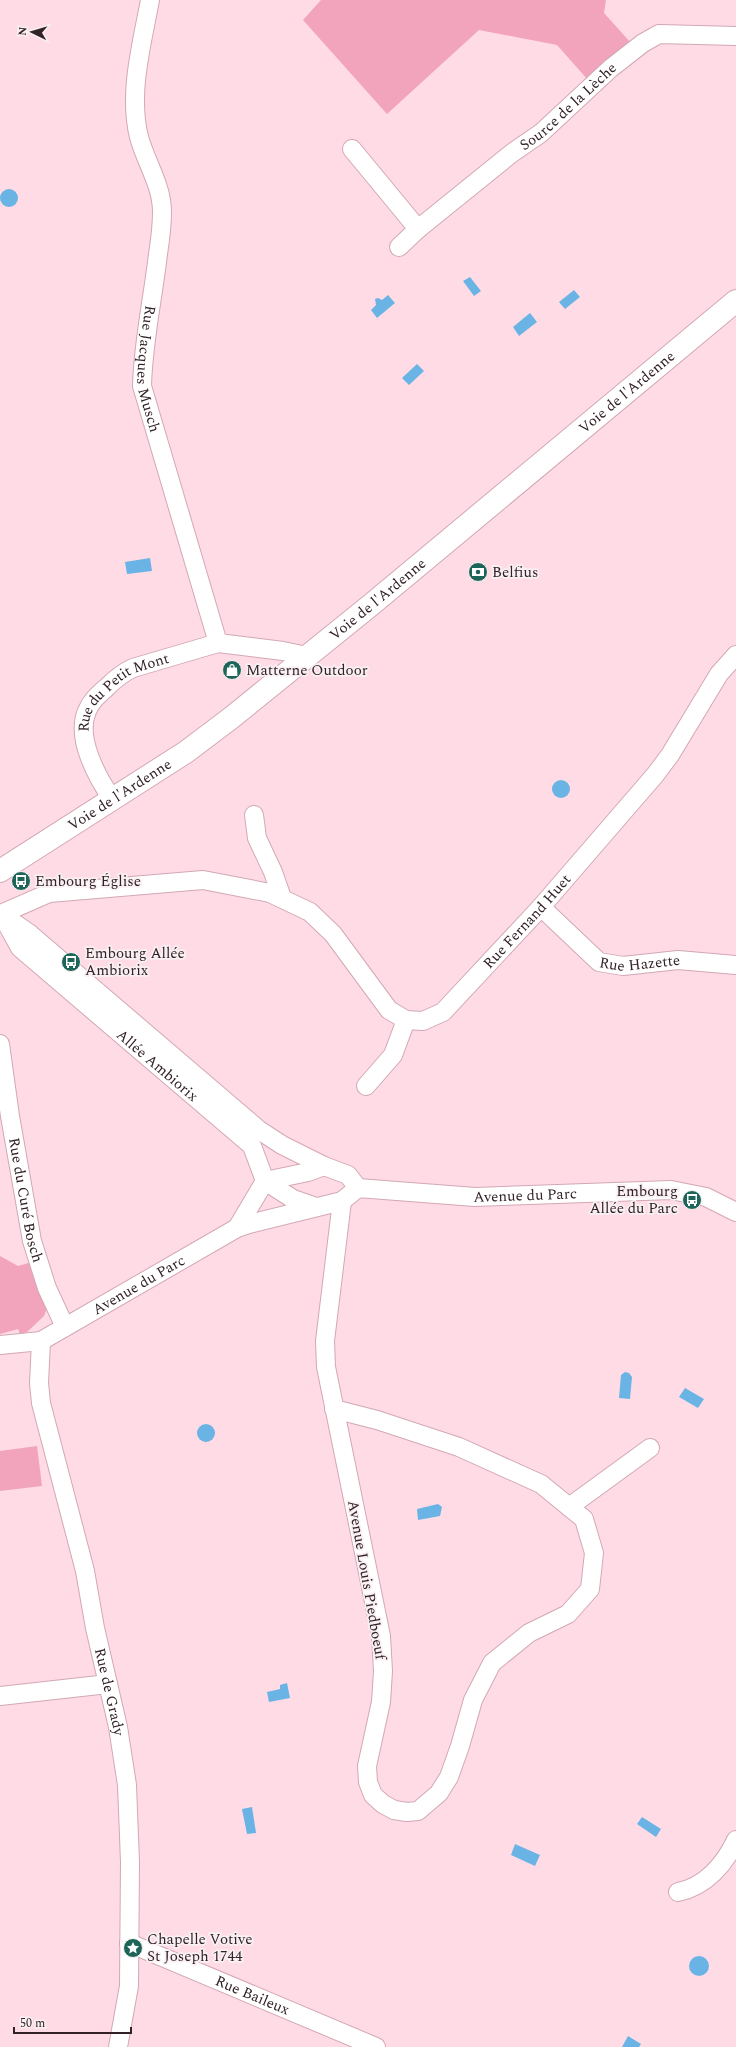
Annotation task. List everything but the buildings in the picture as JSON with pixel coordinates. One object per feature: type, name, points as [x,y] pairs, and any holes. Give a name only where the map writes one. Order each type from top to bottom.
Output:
[{"type":"main road","name":"Voie de l'Ardenne","points":[[0,870],[113,800],[186,752],[372,604],[736,300]]},
{"type":"street","name":"Rue Jacques Musch","points":[[150,0],[138,69],[135,113],[140,138],[155,176],[162,213],[157,265],[143,360],[142,386],[218,643]]},
{"type":"street","name":"Source de la Lèche","points":[[400,247],[418,229],[512,153],[541,133],[611,68],[643,43],[659,34],[736,36]]},
{"type":"street","points":[[352,148],[418,229]]},
{"type":"street","points":[[218,643],[284,651],[307,656]]},
{"type":"street","name":"Rue du Petit Mont","points":[[113,800],[98,779],[86,746],[83,724],[86,712],[93,699],[120,674],[133,668],[218,643]]},
{"type":"street","name":"Rue Fernand Huet","points":[[406,1020],[423,1021],[444,1012],[541,908],[670,755],[719,674],[736,655]]},
{"type":"street","points":[[254,815],[257,838],[282,898]]},
{"type":"street","points":[[0,915],[49,893],[203,880],[270,893],[282,898],[310,912],[333,934],[389,1010],[406,1020],[393,1055],[366,1086]]},
{"type":"street","name":"Rue Hazette","points":[[541,908],[599,962],[623,966],[678,960],[736,965]]},
{"type":"street","name":"Allée Ambiorix","points":[[0,915],[30,934],[259,1130],[282,1145],[324,1166]]},
{"type":"street","name":"Allée Ambiorix","points":[[0,915],[20,948],[252,1146],[265,1181]]},
{"type":"street","name":"Rue du Curé Bosch","points":[[0,1044],[10,1116],[32,1242],[47,1288],[65,1327]]},
{"type":"street","points":[[265,1181],[308,1172],[324,1166],[348,1175],[358,1188]]},
{"type":"street","points":[[265,1181],[293,1199],[316,1207]]},
{"type":"street","name":"Avenue du Parc","points":[[237,1228],[265,1181]]},
{"type":"street","name":"Avenue du Parc","points":[[41,1341],[237,1228],[342,1201],[358,1188],[475,1197],[671,1190],[706,1197],[736,1212]]},
{"type":"street","name":"Avenue Louis Piedboeuf","points":[[334,1409],[378,1420],[459,1447],[541,1484],[584,1519],[594,1553],[590,1590],[568,1614],[547,1626],[529,1633],[492,1663],[473,1700],[460,1746],[449,1777],[439,1793],[418,1810],[407,1812],[394,1810],[383,1804],[373,1795],[368,1782],[366,1766],[381,1702],[383,1671],[380,1636],[334,1409],[326,1367],[325,1341],[342,1201]]},
{"type":"street","points":[[0,1345],[41,1341]]},
{"type":"street","name":"Rue de Grady","points":[[41,1341],[39,1383],[41,1404],[85,1571],[118,1727],[127,1785],[129,1986],[118,2047]]},
{"type":"street","points":[[569,1507],[650,1448]]},
{"type":"street","points":[[0,1696],[108,1684]]},
{"type":"street","points":[[678,1892],[684,1891],[731,1864],[736,1840]]},
{"type":"street","name":"Rue Baileux","points":[[129,1943],[376,2047]]},
{"type":"shaded area","points":[[321,0],[606,0],[604,13],[631,43],[588,80],[557,45],[479,30],[387,114],[303,20]]},
{"type":"shaded area","points":[[0,1256],[18,1266],[32,1262],[47,1308],[44,1316],[27,1332],[20,1334],[18,1329],[0,1334]]},
{"type":"shaded area","points":[[37,1446],[42,1486],[0,1491],[0,1451]]},
{"type":"water","points":[[5,189],[13,189],[18,194],[16,205],[13,207],[5,207],[0,202],[0,194]]},
{"type":"water","points":[[470,277],[481,291],[474,296],[463,281]]},
{"type":"water","points":[[574,290],[580,297],[565,309],[559,302]]},
{"type":"water","points":[[388,295],[395,303],[377,318],[371,310],[376,305],[375,299],[378,298],[382,300]]},
{"type":"water","points":[[530,313],[537,322],[519,336],[513,327]]},
{"type":"water","points":[[417,364],[424,371],[409,385],[402,378]]},
{"type":"water","points":[[150,558],[152,571],[127,574],[125,562]]},
{"type":"water","points":[[557,780],[565,780],[570,785],[568,796],[565,798],[557,798],[552,793],[552,785]]},
{"type":"water","points":[[625,1372],[629,1373],[632,1377],[630,1399],[619,1398],[621,1375]]},
{"type":"water","points":[[685,1388],[704,1399],[698,1408],[679,1397]]},
{"type":"water","points":[[206,1424],[212,1427],[215,1433],[212,1439],[206,1442],[200,1439],[197,1433],[200,1427]]},
{"type":"water","points":[[438,1504],[442,1507],[440,1516],[418,1520],[417,1509]]},
{"type":"water","points":[[287,1683],[290,1698],[269,1702],[267,1692],[280,1689],[280,1685]]},
{"type":"water","points":[[252,1807],[256,1833],[247,1834],[242,1809]]},
{"type":"water","points":[[642,1817],[661,1829],[656,1837],[637,1824]]},
{"type":"water","points":[[515,1844],[540,1855],[535,1866],[511,1855]]},
{"type":"water","points":[[699,1956],[706,1959],[709,1966],[706,1973],[699,1976],[692,1973],[689,1966],[692,1959]]},
{"type":"water","points":[[628,2036],[641,2044],[639,2047],[622,2047]]},
{"type":"place","name":"Belfius","points":[[478,572]]},
{"type":"place","name":"Matterne Outdoor","points":[[232,670]]},
{"type":"place","name":"Embourg Église","points":[[21,881]]},
{"type":"place","name":"Embourg Allée Ambiorix","points":[[71,962]]},
{"type":"place","name":"Embourg Allée du Parc","points":[[692,1200]]},
{"type":"place","name":"Chapelle Votive St Joseph 1744","points":[[133,1948]]}]
